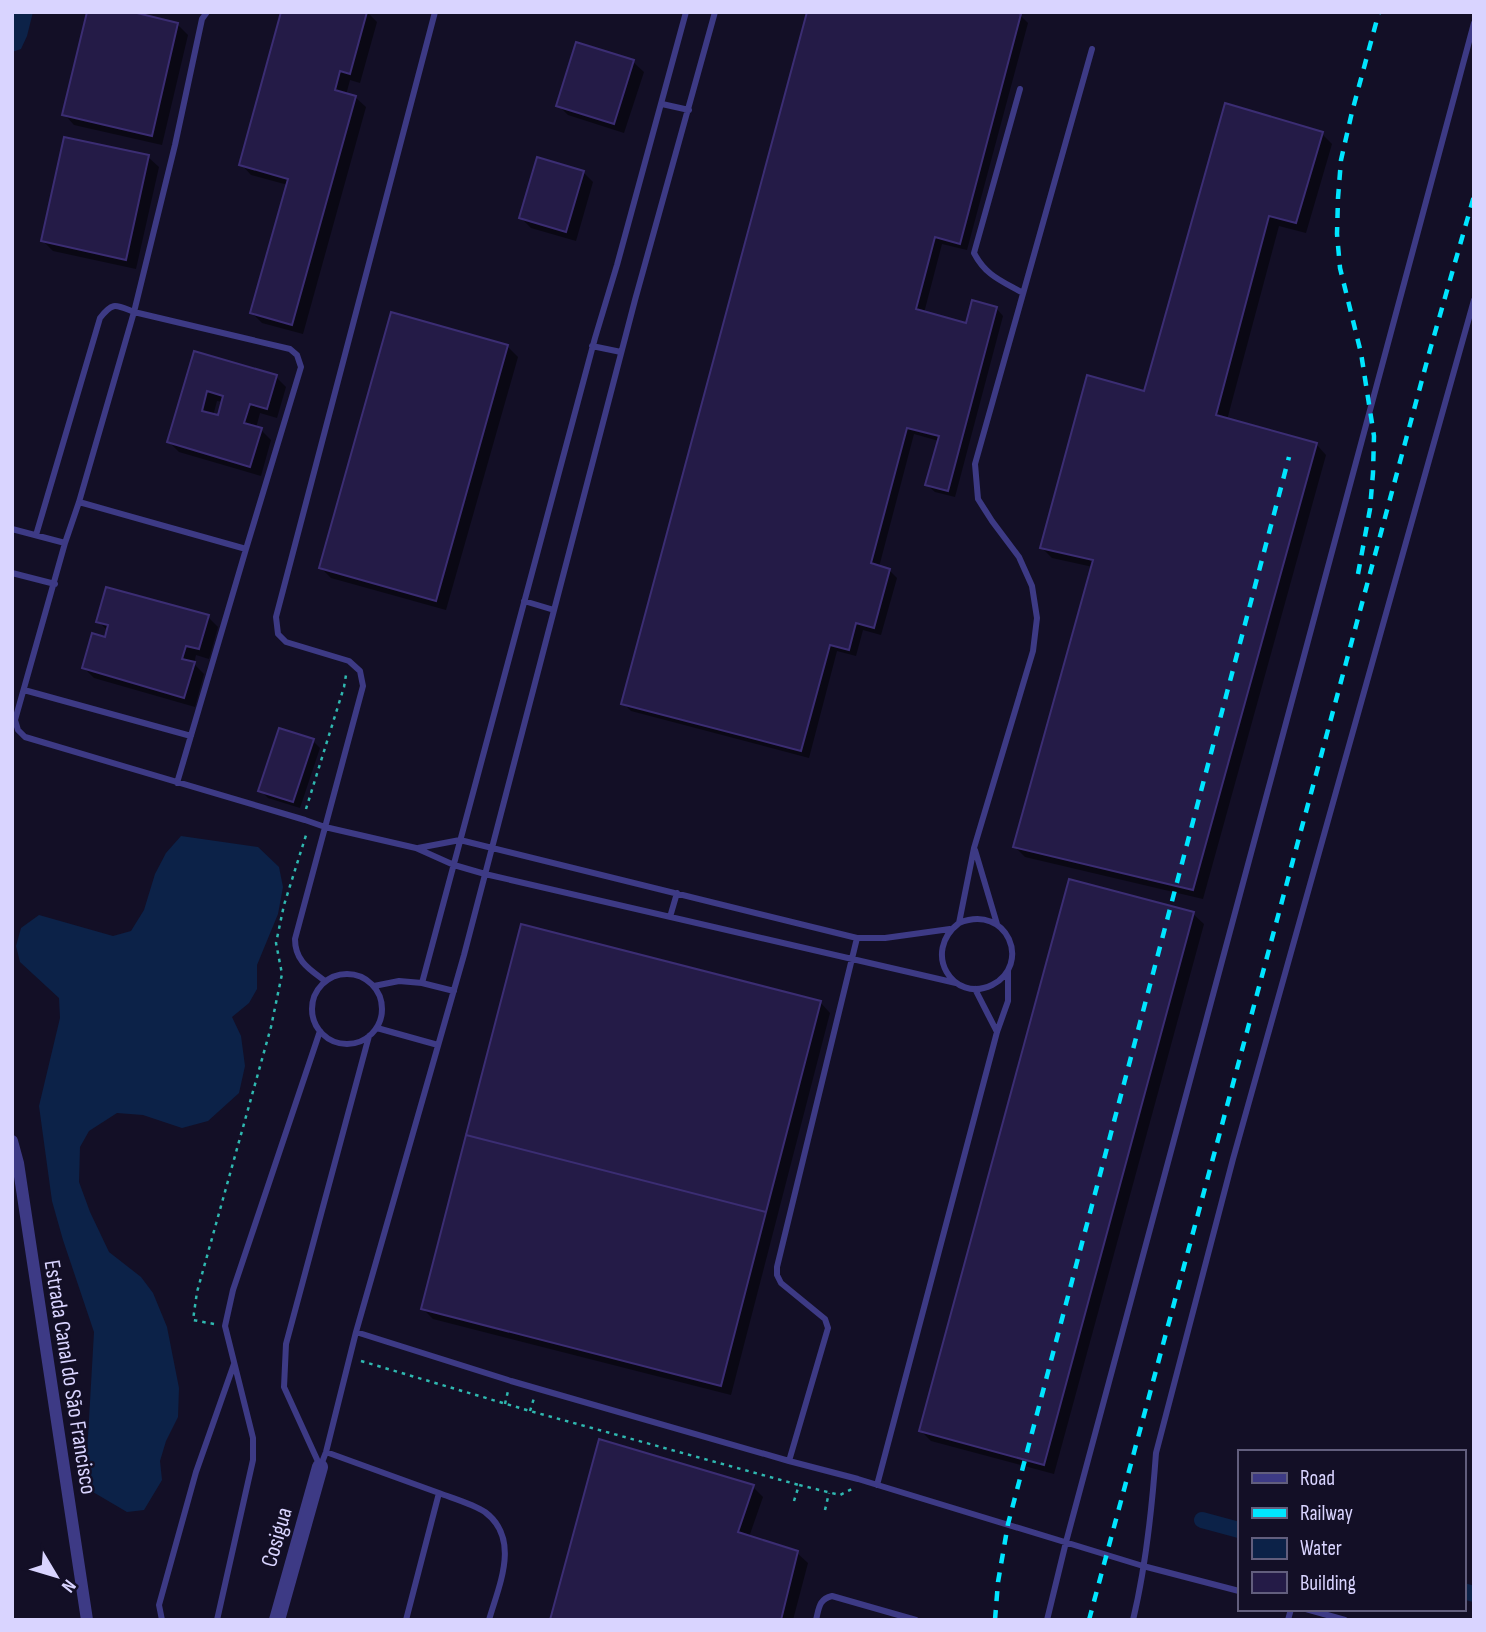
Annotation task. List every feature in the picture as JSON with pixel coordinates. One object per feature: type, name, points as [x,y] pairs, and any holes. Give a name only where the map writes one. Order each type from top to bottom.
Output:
[{"type":"street","name":"Estrada Canal do São Francisco","points":[[12,1141],[18,1163],[87,1620]]},
{"type":"street","name":"Cosigua","points":[[277,1620],[323,1460]]},
{"type":"lane","points":[[207,12],[202,19],[176,145],[134,312],[15,720],[18,730],[26,737],[325,827],[416,848],[454,865],[485,874],[965,987],[985,988],[995,984],[1008,970],[1012,950],[1005,931],[988,920],[978,918],[968,919],[951,929],[945,937],[941,957],[949,976],[956,983]]},
{"type":"lane","points":[[325,981],[302,964],[295,947],[295,939],[363,686],[360,671],[349,661],[286,642],[278,634],[276,617],[435,12]]},
{"type":"lane","points":[[422,983],[592,346],[621,252],[686,12]]},
{"type":"lane","points":[[323,1460],[356,1332],[454,991],[621,352],[715,12]]},
{"type":"lane","points":[[1047,1620],[1474,23]]},
{"type":"lane","points":[[959,923],[974,848],[1033,651],[1037,618],[1032,586],[1019,557],[978,499],[975,464],[1092,49]]},
{"type":"lane","points":[[1020,89],[974,253],[987,273],[1023,293]]},
{"type":"lane","points":[[662,104],[689,110]]},
{"type":"lane","points":[[1133,1620],[1153,1502],[1156,1454],[1219,1213],[1474,300]]},
{"type":"lane","points":[[36,535],[100,318],[107,309],[117,306],[290,349],[298,355],[302,367],[177,783]]},
{"type":"lane","points":[[592,346],[621,352]]},
{"type":"lane","points":[[79,502],[246,549]]},
{"type":"lane","points":[[12,529],[65,542]]},
{"type":"lane","points":[[12,573],[55,584]]},
{"type":"lane","points":[[524,601],[554,610]]},
{"type":"lane","points":[[24,690],[191,736]]},
{"type":"lane","points":[[416,848],[460,840],[857,938],[885,938],[951,929]]},
{"type":"lane","points":[[974,848],[997,925]]},
{"type":"lane","points":[[670,917],[677,893]]},
{"type":"lane","points":[[789,1461],[828,1328],[825,1319],[781,1283],[777,1267],[857,938]]},
{"type":"lane","points":[[877,1485],[1007,1001],[1008,970]]},
{"type":"lane","points":[[356,975],[374,986],[380,996],[381,1017],[369,1036],[349,1044],[328,1038],[320,1031],[314,1021],[313,1000],[325,981],[334,976],[356,975]]},
{"type":"lane","points":[[374,986],[399,981],[422,983],[454,991]]},
{"type":"lane","points":[[975,989],[998,1032]]},
{"type":"lane","points":[[376,1028],[438,1045]]},
{"type":"lane","points":[[216,1620],[253,1460],[253,1438],[225,1326],[233,1290],[320,1031]]},
{"type":"lane","points":[[369,1036],[286,1344],[284,1387],[323,1460],[439,1493],[483,1511],[498,1524],[507,1559],[489,1620]]},
{"type":"lane","points":[[356,1332],[511,1381],[877,1485],[1143,1566],[1238,1591]]},
{"type":"lane","points":[[162,1620],[159,1605],[196,1472],[234,1364]]},
{"type":"lane","points":[[406,1620],[439,1493]]},
{"type":"lane","points":[[816,1620],[820,1603],[825,1597],[832,1596],[916,1620]]},
{"type":"lane","points":[[1312,1611],[1345,1620]]},
{"type":"path","points":[[225,1326],[193,1320],[197,1292],[271,1027],[282,974],[276,943],[284,905],[307,832],[303,820],[344,687],[349,661]]},
{"type":"path","points":[[349,1358],[551,1417],[840,1495]]},
{"type":"path","points":[[794,1501],[799,1485]]},
{"type":"path","points":[[825,1510],[829,1492]]},
{"type":"water","points":[[12,12],[33,12],[21,49],[12,52]]},
{"type":"water","points":[[181,836],[258,847],[279,867],[283,887],[278,914],[257,965],[257,989],[249,1003],[232,1017],[241,1036],[245,1066],[239,1093],[208,1121],[182,1128],[143,1115],[117,1113],[89,1131],[80,1147],[79,1182],[90,1212],[109,1252],[141,1277],[153,1293],[167,1327],[179,1388],[178,1417],[160,1461],[162,1480],[144,1510],[127,1512],[93,1492],[87,1454],[94,1332],[52,1201],[39,1106],[60,1018],[59,998],[20,962],[16,946],[21,928],[39,915],[113,936],[131,931],[144,910],[155,874],[166,853]]},
{"type":"building","points":[[87,12],[133,12],[178,23],[152,136],[62,115]]},
{"type":"building","points":[[281,12],[367,12],[350,74],[340,71],[335,90],[356,96],[292,325],[250,313],[288,179],[239,165]]},
{"type":"building","points":[[807,12],[1021,14],[960,244],[935,237],[916,309],[966,323],[972,300],[997,307],[948,491],[925,485],[939,436],[907,428],[871,563],[890,569],[874,628],[856,623],[849,650],[830,645],[801,751],[621,704]]},
{"type":"building","points":[[576,42],[634,60],[614,124],[556,106]]},
{"type":"building","points":[[1225,103],[1323,132],[1296,223],[1269,216],[1216,415],[1317,443],[1193,890],[1013,847],[1093,560],[1040,548],[1087,375],[1144,391]]},
{"type":"building","points":[[64,137],[149,155],[126,260],[41,241]]},
{"type":"building","points":[[537,157],[584,171],[566,232],[519,218]]},
{"type":"building","points":[[391,312],[508,345],[436,601],[319,568]]},
{"type":"building","points":[[194,351],[277,375],[267,409],[250,404],[244,423],[262,428],[250,467],[167,442]],"holes":[[[207,391],[223,396],[218,415],[202,411]]]},
{"type":"building","points":[[106,587],[209,615],[199,649],[186,646],[182,659],[195,662],[184,698],[82,668],[92,633],[105,637],[108,625],[96,622]]},
{"type":"building","points":[[279,728],[314,739],[293,802],[258,791]]},
{"type":"building","points":[[1069,879],[1194,912],[1044,1465],[919,1431]]},
{"type":"building","points":[[521,924],[821,1001],[766,1212],[466,1135]]},
{"type":"building","points":[[466,1135],[766,1212],[721,1386],[421,1309]]},
{"type":"building","points":[[599,1439],[754,1485],[738,1532],[798,1551],[781,1620],[550,1620]]},
{"type":"waterway","points":[[1202,1520],[1238,1530]]},
{"type":"waterway","points":[[1465,1592],[1474,1594]]},
{"type":"railway","points":[[1358,574],[1370,509],[1374,436],[1361,353],[1340,268],[1338,198],[1341,160],[1379,12]]},
{"type":"railway","points":[[1089,1620],[1430,350],[1474,196]]},
{"type":"railway","points":[[995,1620],[998,1582],[1008,1524],[1289,457]]}]
